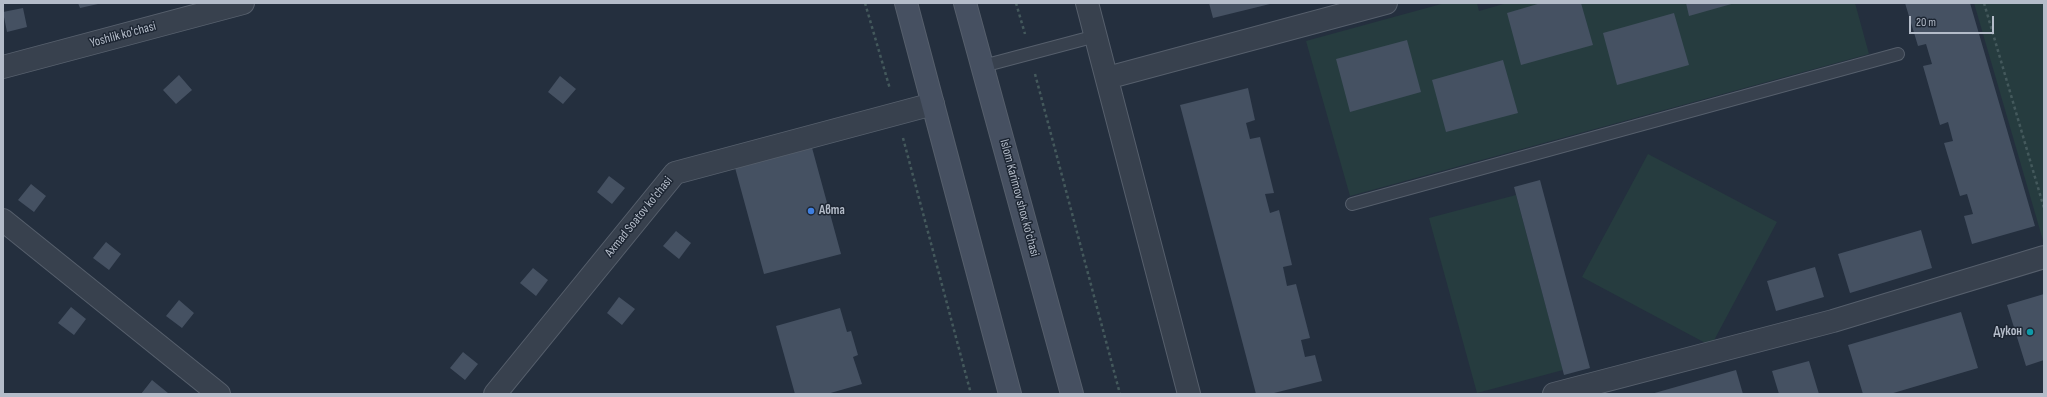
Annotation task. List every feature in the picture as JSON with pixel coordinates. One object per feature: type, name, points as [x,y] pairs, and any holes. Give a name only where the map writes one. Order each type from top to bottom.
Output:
[{"type":"main road","points":[[906,3],[1010,394]]},
{"type":"main road","name":"Islom Karimov shox ko'chasi","points":[[966,3],[1072,394]]},
{"type":"street","name":"Yoshlik ko'chasi","points":[[3,67],[243,3]]},
{"type":"street","points":[[1087,3],[1189,394]]},
{"type":"street","points":[[1107,78],[1386,3]]},
{"type":"street","name":"Axmad Soatov ko'chasi","points":[[495,394],[675,173],[933,104]]},
{"type":"street","points":[[3,220],[219,394]]},
{"type":"street","points":[[1554,394],[1833,321],[2044,257]]},
{"type":"lane","points":[[983,66],[1096,36]]},
{"type":"lane","points":[[1352,204],[1898,54]]},
{"type":"path","points":[[865,3],[897,114],[971,394]]},
{"type":"path","points":[[1016,3],[1120,394]]},
{"type":"path","points":[[1984,3],[2044,208]]},
{"type":"green space","points":[[1445,3],[1477,3],[1479,11],[1507,3],[1855,3],[1869,54],[1350,196],[1306,41]]},
{"type":"green space","points":[[1974,3],[2044,3],[2044,244]]},
{"type":"green space","points":[[1648,154],[1777,222],[1711,346],[1582,277]]},
{"type":"green space","points":[[1516,195],[1563,370],[1477,393],[1429,218]]},
{"type":"building","points":[[78,3],[98,3],[98,4],[80,8]]},
{"type":"building","points":[[1209,3],[1270,3],[1270,4],[1213,18]]},
{"type":"building","points":[[1541,3],[1581,3],[1593,45],[1521,65],[1507,13]]},
{"type":"building","points":[[1686,3],[1735,3],[1689,16]]},
{"type":"building","points":[[1905,3],[1970,3],[2035,226],[1972,244],[1964,216],[1973,214],[1967,194],[1960,196],[1944,143],[1953,141],[1948,122],[1940,125],[1923,66],[1932,64],[1926,44],[1918,46]]},
{"type":"building","points":[[23,8],[27,27],[7,32],[3,12]]},
{"type":"building","points":[[1674,13],[1689,65],[1617,85],[1603,33]]},
{"type":"building","points":[[1407,40],[1421,92],[1350,112],[1336,59]]},
{"type":"building","points":[[1503,60],[1518,113],[1446,132],[1432,80]]},
{"type":"building","points":[[179,75],[192,90],[176,104],[163,90]]},
{"type":"building","points":[[560,76],[576,89],[563,104],[548,92]]},
{"type":"building","points":[[1248,88],[1255,120],[1246,123],[1250,139],[1260,137],[1274,193],[1265,194],[1270,213],[1279,210],[1292,265],[1283,267],[1287,286],[1296,284],[1310,338],[1301,340],[1305,357],[1315,355],[1322,381],[1270,394],[1256,394],[1180,105]]},
{"type":"building","points":[[811,144],[841,254],[764,274],[734,164]]},
{"type":"building","points":[[609,176],[625,188],[612,204],[597,192]]},
{"type":"building","points":[[1540,180],[1590,368],[1564,375],[1514,187]]},
{"type":"building","points":[[31,184],[46,196],[34,212],[18,200]]},
{"type":"building","points":[[1921,230],[1932,268],[1850,293],[1838,254]]},
{"type":"building","points":[[676,231],[691,243],[679,259],[663,246]]},
{"type":"building","points":[[106,242],[121,254],[109,270],[93,258]]},
{"type":"building","points":[[1815,267],[1824,297],[1776,311],[1767,281]]},
{"type":"building","points":[[533,268],[548,280],[536,296],[520,283]]},
{"type":"building","name":"Дукон","points":[[2044,294],[2044,360],[2026,366],[2007,305]]},
{"type":"building","points":[[619,297],[635,309],[622,325],[607,313]]},
{"type":"building","points":[[179,300],[194,313],[182,328],[166,316]]},
{"type":"building","points":[[71,307],[86,319],[74,335],[58,323]]},
{"type":"building","points":[[840,308],[847,332],[851,331],[858,355],[853,357],[862,384],[827,394],[795,394],[776,326]]},
{"type":"building","points":[[1961,312],[1978,368],[1890,394],[1863,394],[1848,345]]},
{"type":"building","points":[[463,352],[478,364],[465,380],[450,368]]},
{"type":"building","points":[[1809,361],[1819,394],[1779,394],[1772,371]]},
{"type":"building","points":[[1736,370],[1743,394],[1651,394]]},
{"type":"building","points":[[152,380],[168,393],[141,394]]},
{"type":"place","name":"Авта","points":[[811,211]]},
{"type":"place","name":"Дукон","points":[[2030,332]]}]
